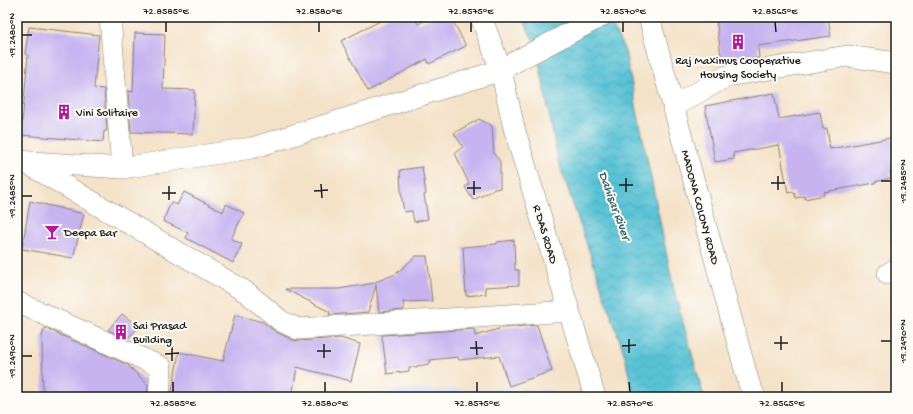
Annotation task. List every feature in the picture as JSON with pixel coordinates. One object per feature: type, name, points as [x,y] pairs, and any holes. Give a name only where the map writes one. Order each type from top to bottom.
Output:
[{"type":"street","points":[[110,17],[122,168]]},
{"type":"street","name":"R DAS ROAD","points":[[481,17],[501,70],[514,128],[595,397]]},
{"type":"street","points":[[20,162],[122,168],[252,148],[501,70],[600,17]]},
{"type":"street","name":"MADONA COLONY ROAD","points":[[649,17],[749,384],[755,397]]},
{"type":"street","points":[[674,106],[727,76],[847,56],[896,63]]},
{"type":"street","points":[[20,162],[246,292],[281,321],[298,329],[569,311]]},
{"type":"street","points":[[17,302],[161,367],[159,397]]},
{"type":"shaded area","points":[[393,390],[553,390],[556,397],[335,397]]},
{"type":"water","name":"Dahisar River","points":[[522,17],[608,17],[625,51],[674,290],[704,397],[633,397],[625,356],[558,160],[536,46]]},
{"type":"building","points":[[388,17],[415,17],[418,24],[432,17],[451,17],[466,46],[429,64],[427,59],[368,91],[341,41]]},
{"type":"building","name":"Raj Maximus Cooperative Housing Society","points":[[716,17],[828,17],[831,36],[758,46],[759,58],[722,63]]},
{"type":"building","points":[[29,27],[99,35],[94,88],[104,89],[107,131],[104,131],[103,142],[21,135],[28,55],[25,54]]},
{"type":"building","points":[[135,33],[165,34],[163,89],[195,90],[193,134],[131,132],[128,91],[133,92]]},
{"type":"building","points":[[774,93],[779,119],[820,112],[823,129],[827,128],[830,149],[896,137],[896,171],[890,172],[891,178],[875,183],[824,192],[824,195],[805,199],[805,196],[796,198],[794,192],[788,193],[779,145],[733,153],[734,159],[715,162],[705,106]]},
{"type":"building","points":[[479,119],[492,126],[494,154],[500,161],[500,188],[473,200],[465,187],[469,184],[455,153],[463,147],[454,133]]},
{"type":"building","points":[[422,167],[426,194],[424,195],[428,219],[414,222],[412,211],[404,212],[400,170]]},
{"type":"building","points":[[184,192],[223,212],[226,204],[244,213],[231,239],[242,244],[233,263],[186,238],[188,233],[163,221],[171,202],[177,205]]},
{"type":"building","name":"Deepa Bar","points":[[30,201],[84,214],[73,258],[22,249]]},
{"type":"building","points":[[514,240],[515,270],[519,270],[519,285],[485,287],[486,294],[466,296],[463,247],[497,244],[497,242]]},
{"type":"building","points":[[416,256],[427,256],[432,301],[403,302],[404,310],[379,312],[376,285],[368,312],[329,315],[330,312],[285,289],[339,289],[375,283],[396,274]]},
{"type":"building","name":"Sai Prasad Building","points":[[122,314],[139,327],[127,339],[108,330]]},
{"type":"building","points":[[235,315],[263,322],[276,332],[293,340],[299,341],[340,338],[360,344],[351,381],[297,367],[292,397],[171,397],[179,352],[223,361]]},
{"type":"building","points":[[537,325],[552,371],[509,386],[499,356],[459,360],[458,357],[430,360],[430,364],[409,368],[409,371],[387,374],[382,335],[474,329],[475,336],[502,328]]},
{"type":"building","points":[[45,328],[128,365],[148,385],[147,397],[43,397],[42,336]]},
{"type":"place","name":"Raj Maximus Cooperative Housing Society","points":[[738,42]]},
{"type":"place","name":"Vini Solitaire","points":[[64,112]]},
{"type":"place","name":"Deepa Bar","points":[[52,232]]},
{"type":"place","name":"Sai Prasad Building","points":[[121,332]]}]
